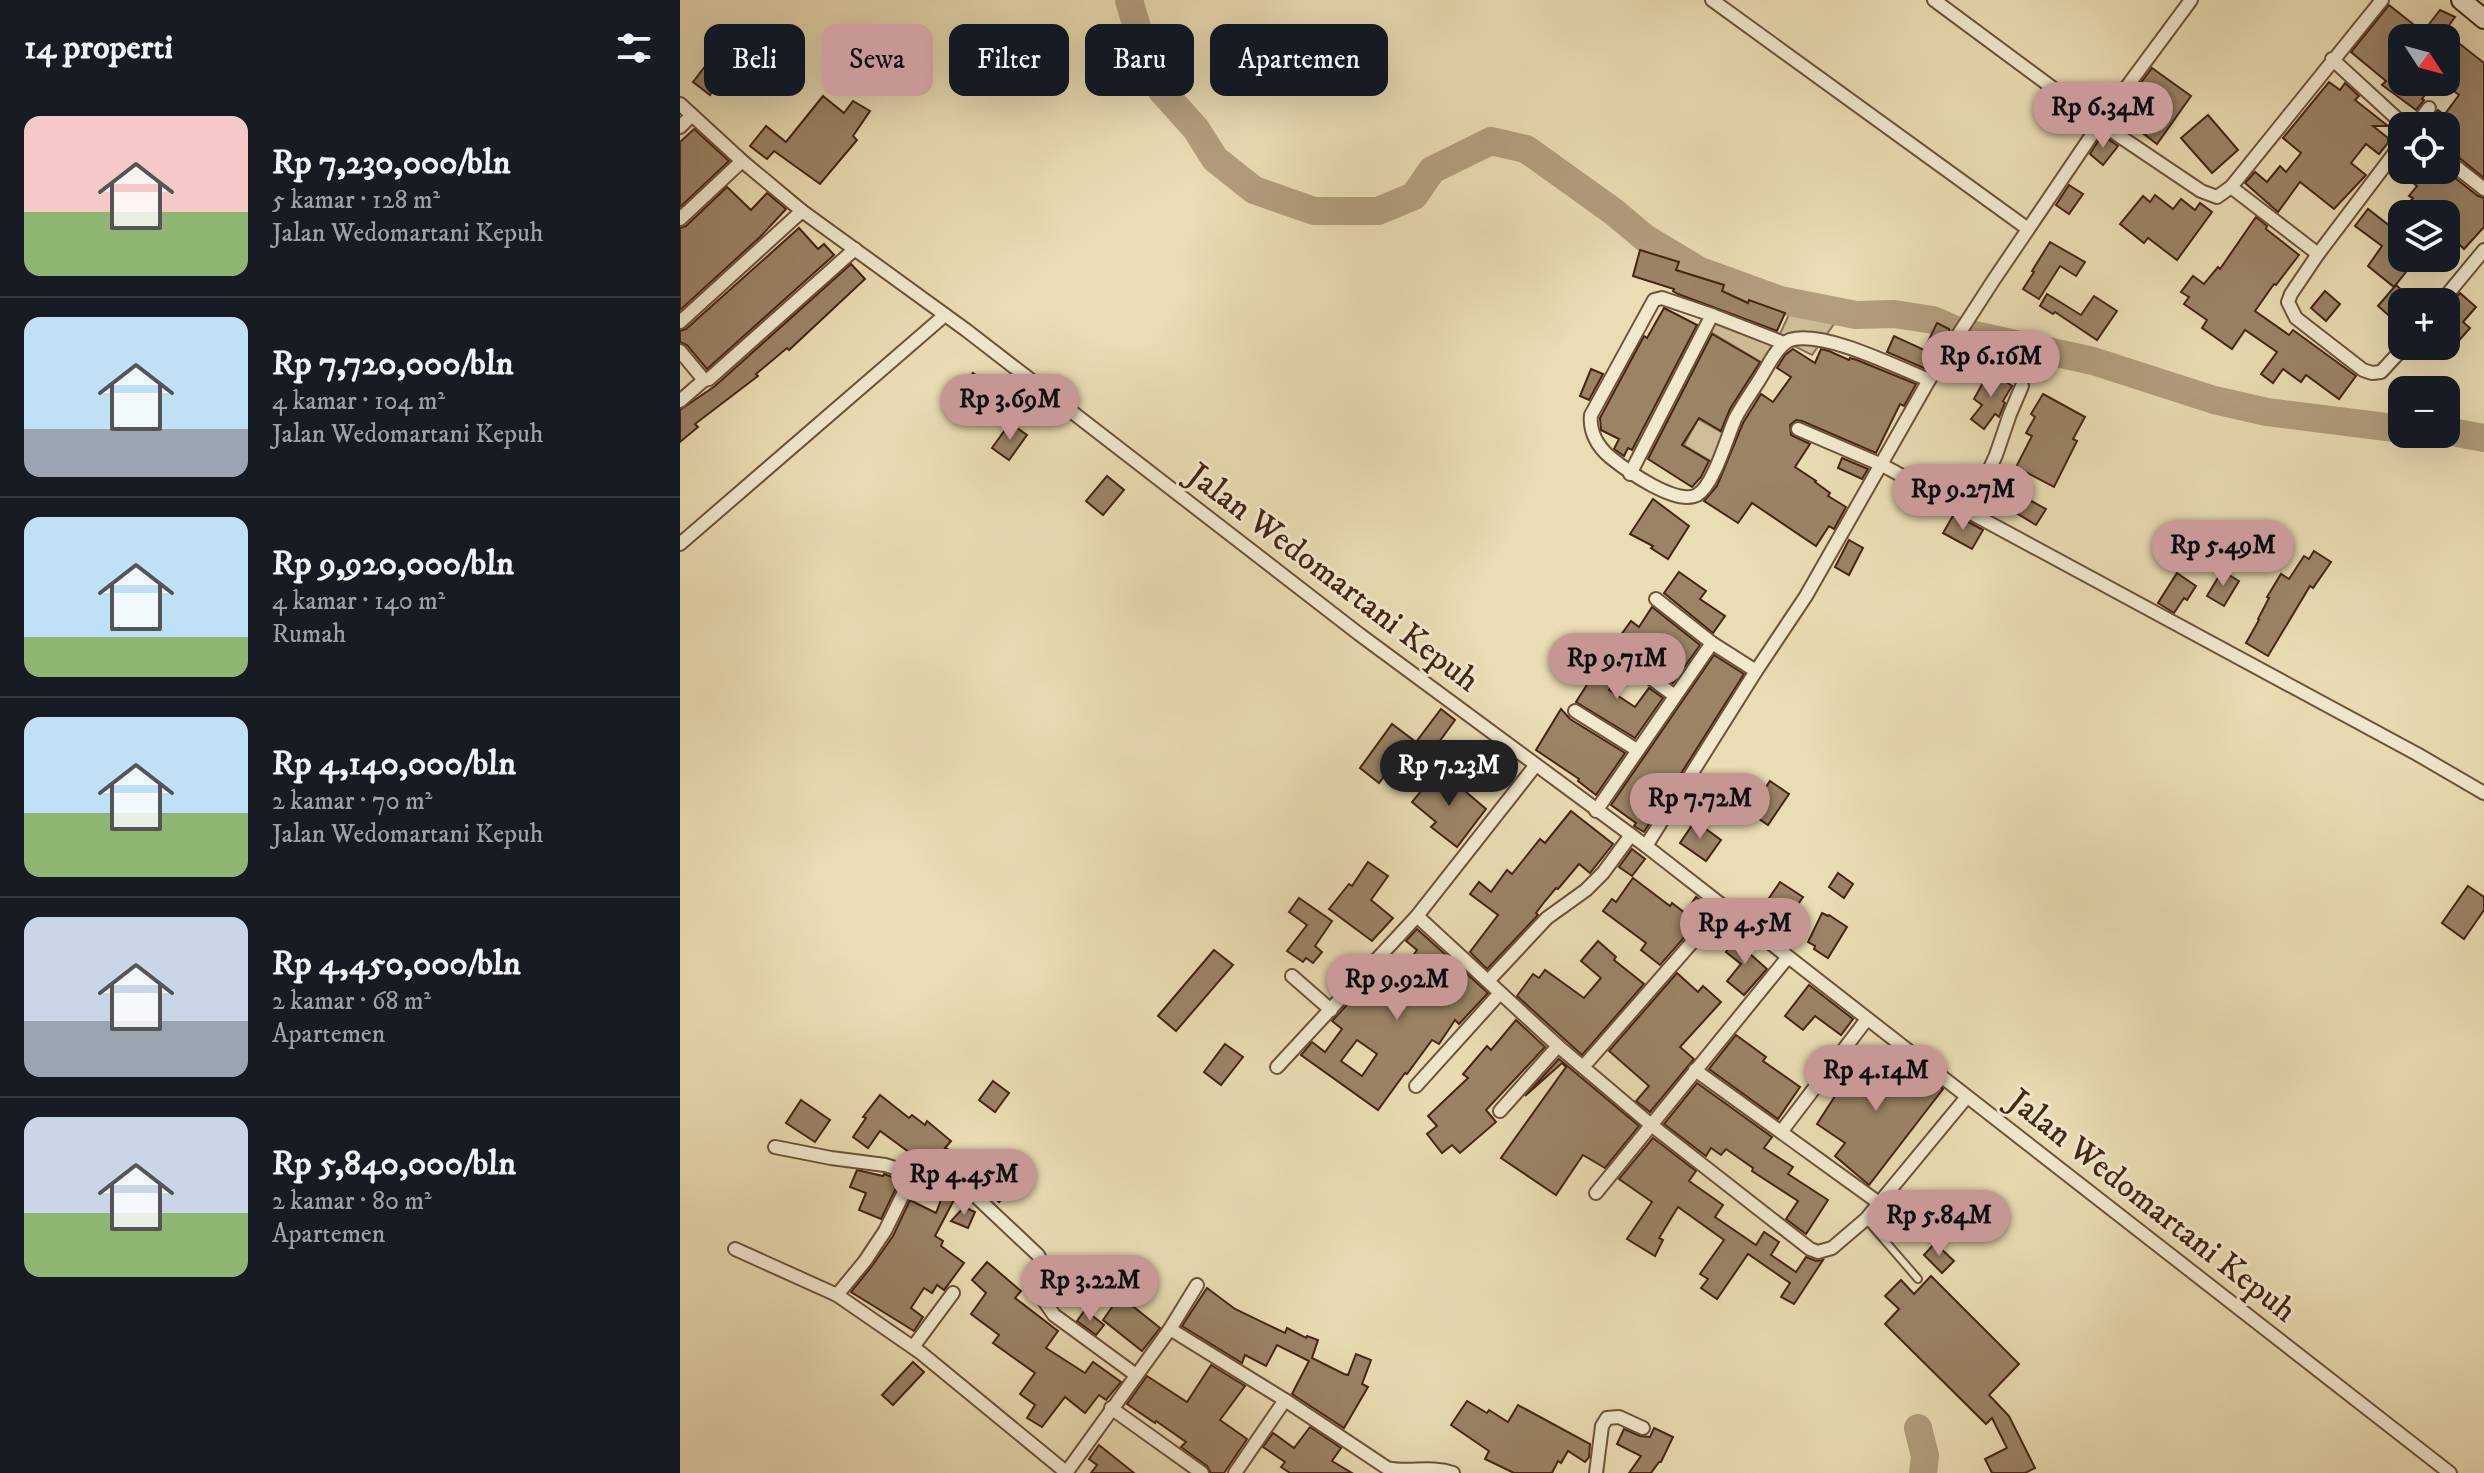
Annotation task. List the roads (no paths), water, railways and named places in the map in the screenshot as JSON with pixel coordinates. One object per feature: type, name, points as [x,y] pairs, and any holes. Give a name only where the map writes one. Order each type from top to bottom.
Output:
[{"type":"main road","points":[[2461,0],[2484,19]]},
{"type":"street","points":[[1712,0],[2028,229]]},
{"type":"street","points":[[1934,0],[2100,123],[2209,195],[2217,197],[2231,187],[2382,0]]},
{"type":"street","points":[[1646,846],[1806,596],[1929,380],[2100,123],[2191,0]]},
{"type":"street","points":[[2332,59],[2390,112]]},
{"type":"street","name":"Jalan Wedomartani Kepuh","points":[[680,104],[802,211],[945,315],[1359,634],[1646,846],[2450,1473]]},
{"type":"street","points":[[2426,112],[2429,108]]},
{"type":"street","points":[[680,127],[692,115]]},
{"type":"street","points":[[680,219],[742,161]]},
{"type":"street","points":[[2388,162],[2318,254],[2288,302],[2291,312],[2352,363],[2372,373],[2381,372],[2392,360]]},
{"type":"street","points":[[2460,170],[2484,189]]},
{"type":"street","points":[[2231,187],[2318,254]]},
{"type":"street","points":[[680,322],[802,211]]},
{"type":"street","points":[[680,401],[709,379],[855,249]]},
{"type":"street","points":[[2453,288],[2484,250]]},
{"type":"street","points":[[1784,343],[1735,419],[1722,454],[1697,495],[1674,495],[1630,474],[1600,449],[1590,422],[1593,409],[1654,300],[1662,298],[1784,343],[1803,338],[1829,343],[1859,351],[1929,380]]},
{"type":"street","points":[[680,544],[945,315]]},
{"type":"street","points":[[1630,474],[1712,315]]},
{"type":"street","points":[[680,351],[704,380]]},
{"type":"street","points":[[1970,512],[2022,386]]},
{"type":"street","points":[[1798,429],[1882,465],[2484,793]]},
{"type":"street","points":[[1656,599],[1712,643],[1756,671]]},
{"type":"street","points":[[1596,811],[1712,643]]},
{"type":"street","points":[[1613,650],[1675,696]]},
{"type":"street","points":[[1575,711],[1637,750]]},
{"type":"street","points":[[1277,1067],[1417,916],[1535,766]]},
{"type":"street","points":[[1489,980],[1547,918],[1586,890],[1603,873],[1631,835]]},
{"type":"street","points":[[1583,1067],[1723,907]]},
{"type":"street","points":[[1417,916],[1558,1046],[1650,1124],[1810,1249],[1818,1252],[1832,1248],[1866,1219],[1966,1098]]},
{"type":"street","points":[[1596,1193],[1788,957]]},
{"type":"street","points":[[1292,976],[1331,1010]]},
{"type":"street","points":[[1416,1086],[1500,993]]},
{"type":"street","points":[[1781,1132],[1867,1019]]},
{"type":"street","points":[[1500,1111],[1558,1046]]},
{"type":"street","points":[[1695,1070],[1879,1203]]},
{"type":"street","points":[[775,1147],[885,1165],[977,1196],[1038,1255],[1045,1268],[1042,1291],[1054,1315],[1136,1375]]},
{"type":"street","points":[[837,1295],[885,1231],[913,1174]]},
{"type":"street","points":[[735,1249],[837,1295],[913,1347],[1066,1473],[1170,1329],[1197,1285]]},
{"type":"street","points":[[913,1347],[953,1293]]},
{"type":"street","points":[[1170,1329],[1387,1468],[1453,1473]]},
{"type":"street","points":[[1236,1473],[1285,1400]]},
{"type":"street","points":[[1111,1408],[1202,1473]]},
{"type":"street","points":[[1596,1473],[1602,1426],[1607,1418],[1619,1417],[1643,1428]]},
{"type":"lane","points":[[1866,1219],[1918,1279]]},
{"type":"waterway","points":[[1129,0],[1141,41],[1162,91],[1196,129],[1215,159],[1254,190],[1314,211],[1378,211],[1414,196],[1432,170],[1491,141],[1526,149],[1645,238],[1700,271],[1780,300],[1856,315],[1894,314],[1933,320],[1956,330]]},
{"type":"waterway","points":[[1975,335],[2093,361],[2214,400],[2267,412],[2388,427]]},
{"type":"waterway","points":[[2460,434],[2484,438]]},
{"type":"waterway","points":[[1918,1428],[1925,1456],[1923,1473]]}]
